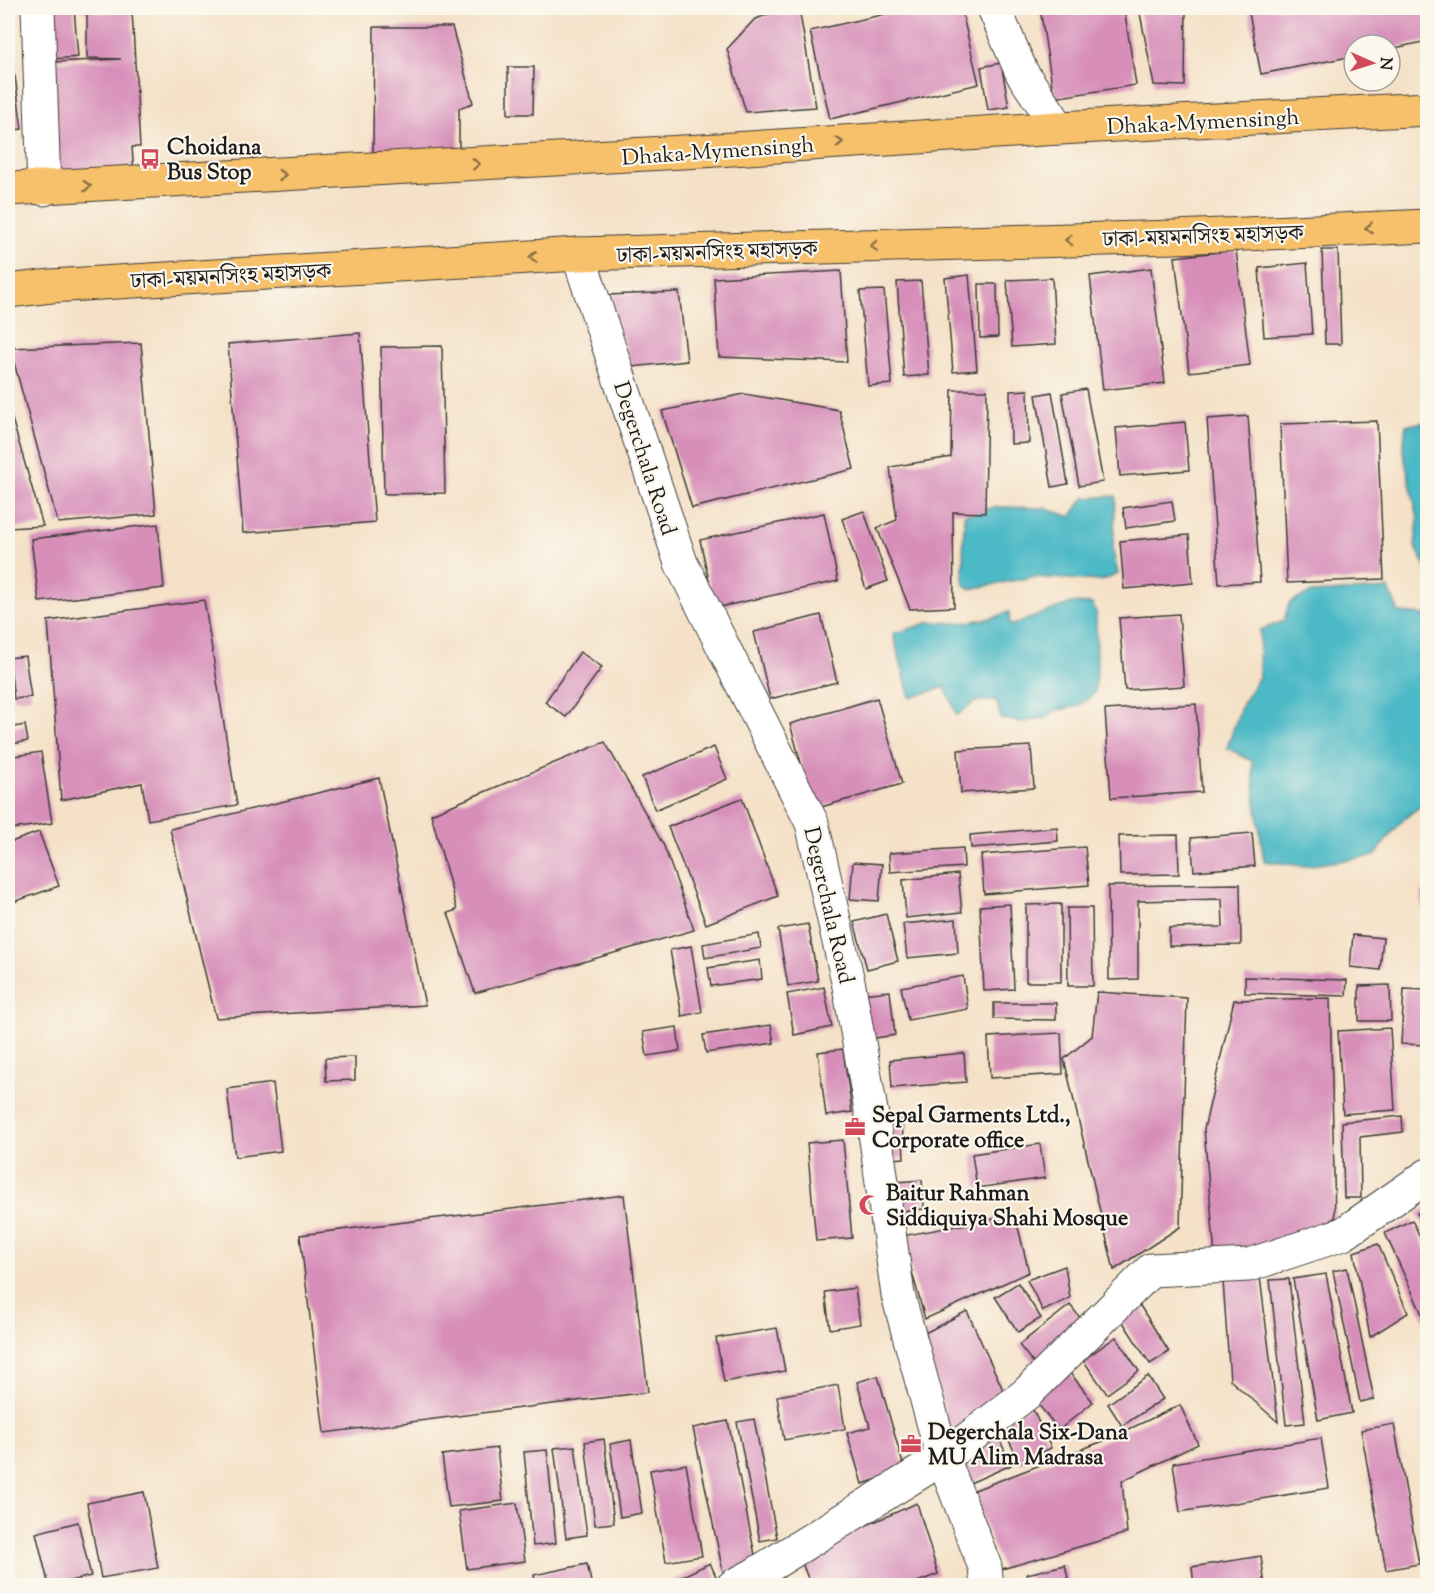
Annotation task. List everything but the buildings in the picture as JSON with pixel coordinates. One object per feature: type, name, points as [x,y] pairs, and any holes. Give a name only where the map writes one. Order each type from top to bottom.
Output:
[{"type":"highway","name":"Dhaka-Mymensingh","points":[[8,189],[44,189],[1059,128],[1428,109]]},
{"type":"highway","name":"ঢাকা-ময়মনসিংহ মহাসড়ক","points":[[8,291],[51,286],[578,254],[1175,237],[1428,226]]},
{"type":"street","points":[[38,8],[44,189]]},
{"type":"street","points":[[994,8],[1022,73],[1059,128]]},
{"type":"street","name":"Degerchala Road","points":[[578,254],[681,563],[812,823],[851,997],[875,1133],[897,1295],[943,1458],[985,1567],[987,1586]]},
{"type":"street","points":[[733,1586],[943,1458],[1026,1394],[1151,1270],[1249,1265],[1343,1233],[1428,1175]]},
{"type":"water","points":[[1428,422],[1427,568],[1415,546],[1418,519],[1403,451],[1406,425]]},
{"type":"water","points":[[1116,496],[1113,551],[1118,574],[1101,581],[1032,577],[971,589],[964,585],[964,515],[995,507],[1045,508],[1071,517],[1084,498]]},
{"type":"water","points":[[1389,589],[1399,613],[1427,615],[1427,804],[1405,818],[1375,856],[1303,866],[1264,861],[1252,761],[1227,748],[1242,704],[1259,677],[1260,630],[1284,621],[1289,603],[1311,593]]},
{"type":"water","points":[[1071,603],[1092,604],[1096,612],[1097,670],[1094,694],[1078,706],[1054,711],[1048,717],[1025,722],[1001,719],[996,700],[975,702],[957,715],[945,687],[910,698],[893,634],[930,622],[960,623],[992,618],[1009,612],[1010,626]]},
{"type":"place","name":"Choidana Bus Stop","points":[[150,159]]},
{"type":"place","name":"Sepal Garments Ltd., Corporate office","points":[[855,1127]]},
{"type":"place","name":"Baitur Rahman Siddiquiya Shahi Mosque","points":[[869,1205]]},
{"type":"place","name":"Degerchala Six-Dana MU Alim Madrasa","points":[[911,1444]]}]
